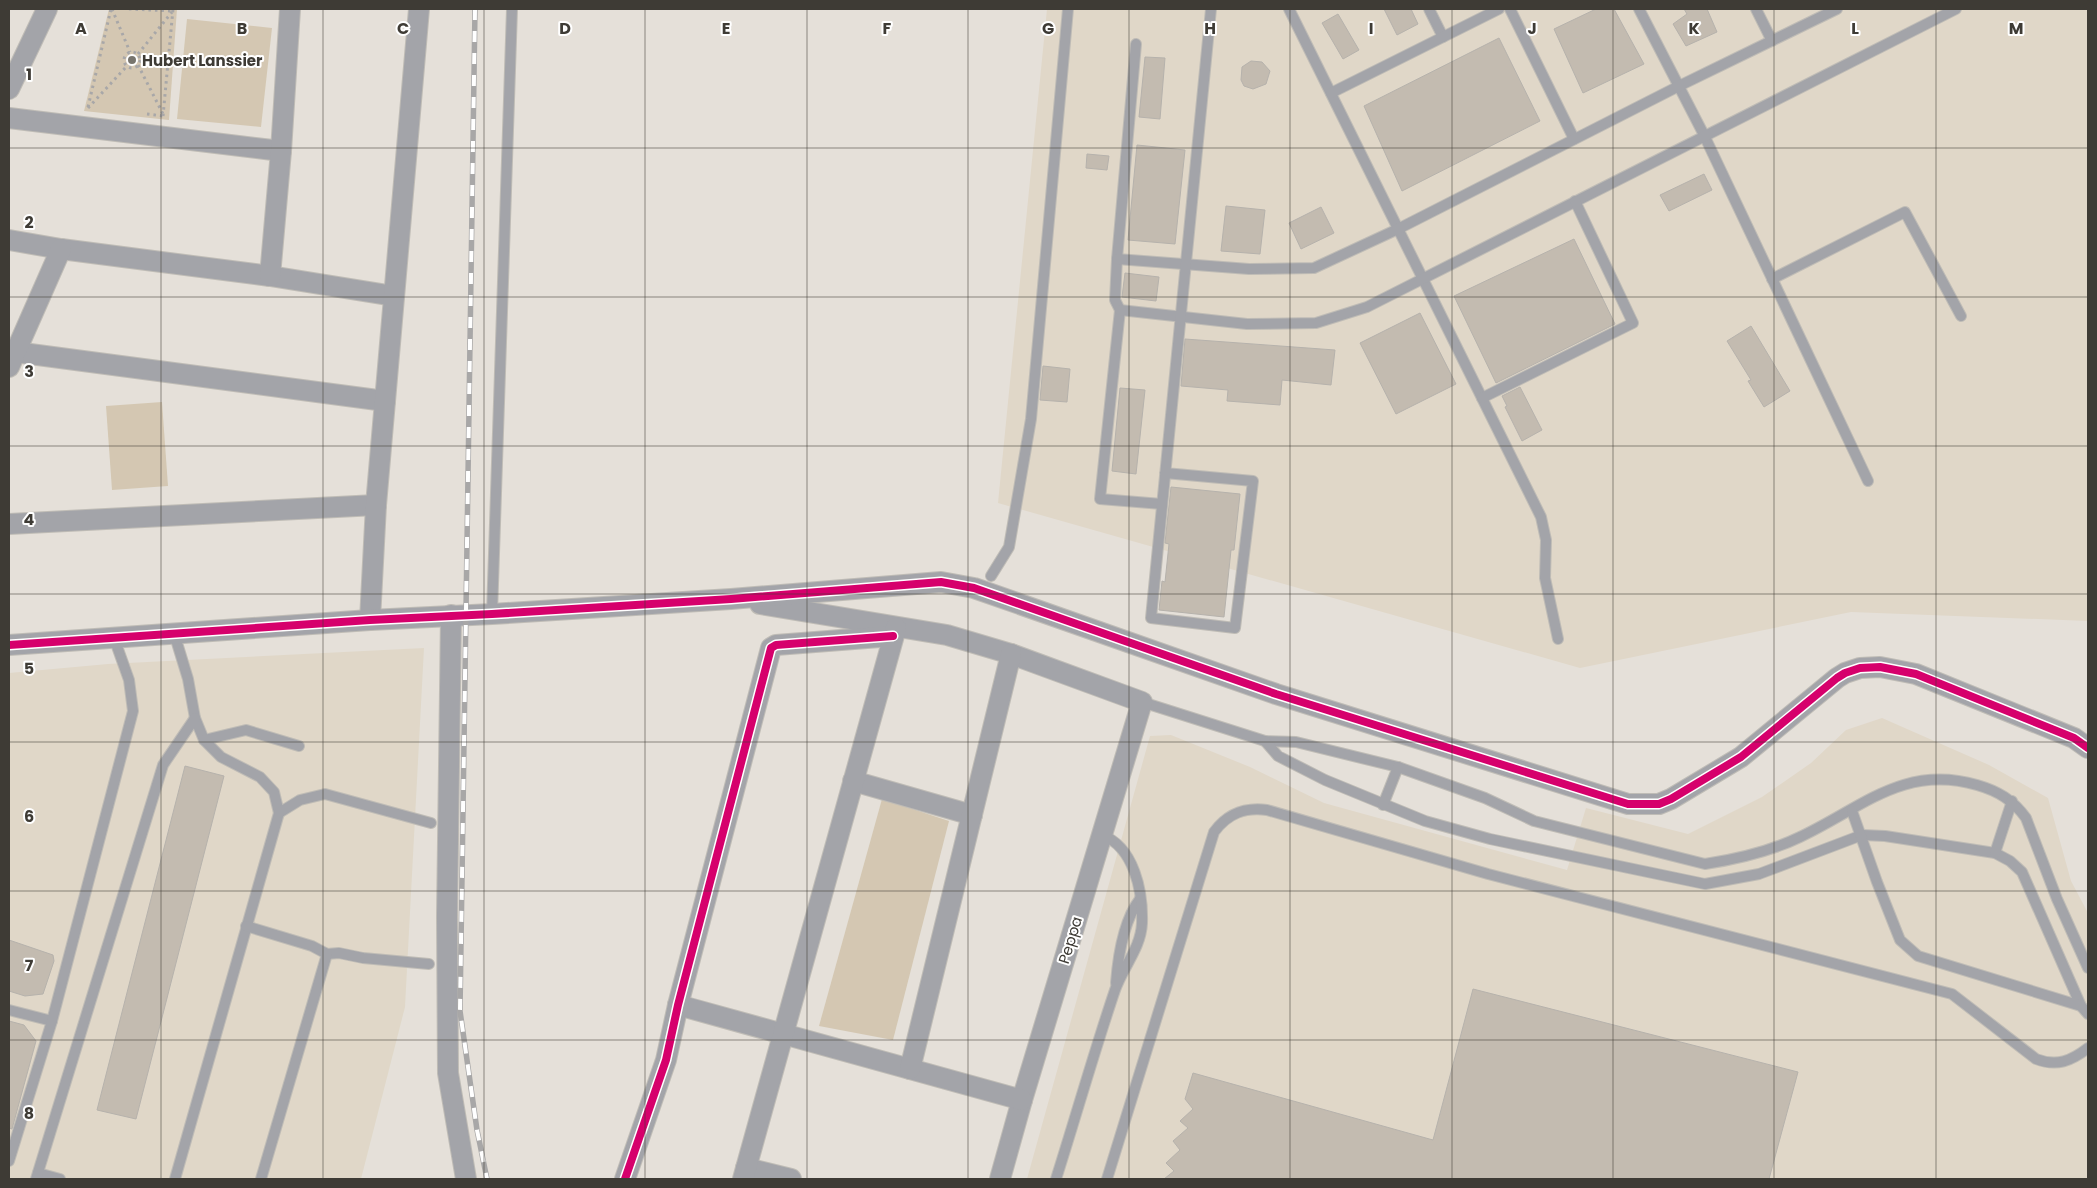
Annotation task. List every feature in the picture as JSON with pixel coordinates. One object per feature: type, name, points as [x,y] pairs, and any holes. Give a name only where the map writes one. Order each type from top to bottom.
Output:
[{"type":"street","points":[[9,89],[47,9]]},
{"type":"street","points":[[270,276],[281,152],[290,9]]},
{"type":"street","points":[[370,620],[376,505],[419,9]]},
{"type":"street","points":[[9,118],[281,152]]},
{"type":"street","points":[[9,240],[62,250],[270,276],[394,296]]},
{"type":"street","points":[[62,250],[12,359],[385,401]]},
{"type":"street","points":[[9,524],[376,505]]},
{"type":"street","points":[[9,645],[370,620],[731,599],[940,582],[974,588],[1276,694],[1628,804],[1658,804],[1671,799],[1741,757],[1837,678],[1860,668],[1880,667],[1916,674],[2074,738],[2088,748]]},
{"type":"street","points":[[731,599],[894,632],[948,635],[1011,654],[1142,702]]},
{"type":"street","points":[[451,615],[447,917],[448,1073],[466,1179]]},
{"type":"street","points":[[790,1179],[744,1174],[894,632]]},
{"type":"street","points":[[625,1179],[666,1060],[678,1005],[771,648],[776,645],[894,632]]},
{"type":"street","points":[[910,1069],[1011,654]]},
{"type":"street","name":"Peppa","points":[[1000,1179],[1142,702]]},
{"type":"street","points":[[853,781],[972,815]]},
{"type":"street","points":[[678,1005],[1022,1100]]},
{"type":"lane","points":[[492,614],[512,9]]},
{"type":"lane","points":[[991,576],[1009,547],[1031,419],[1068,9]]},
{"type":"lane","points":[[1166,473],[1253,481],[1234,628],[1151,618],[1211,9]]},
{"type":"lane","points":[[1289,9],[1541,517],[1546,540],[1545,578],[1558,639]]},
{"type":"lane","points":[[1429,9],[1443,37]]},
{"type":"lane","points":[[1331,93],[1499,9]]},
{"type":"lane","points":[[1510,9],[1574,139]]},
{"type":"lane","points":[[1639,9],[1704,135],[1868,481]]},
{"type":"lane","points":[[1756,9],[1772,41]]},
{"type":"lane","points":[[1118,259],[1250,269],[1314,268],[1398,229],[1679,86],[1837,9]]},
{"type":"lane","points":[[1120,310],[1247,324],[1316,324],[1367,307],[1956,9]]},
{"type":"lane","points":[[1136,44],[1115,300],[1120,310],[1100,499],[1162,504]]},
{"type":"lane","points":[[1482,398],[1633,323],[1575,201]]},
{"type":"lane","points":[[1772,279],[1905,212],[1961,316]]},
{"type":"lane","points":[[174,634],[188,679],[194,718],[204,740],[221,757],[260,777],[274,792],[279,813],[175,1179]]},
{"type":"lane","points":[[10,1154],[52,1021],[133,711],[129,680],[114,638]]},
{"type":"lane","points":[[1142,702],[1265,741],[1296,742],[1398,767],[1485,798],[1534,821],[1705,864],[1738,859],[1778,847],[1895,787],[1930,779],[1947,779],[1973,784],[1992,790],[2012,801],[2026,818],[2057,899],[2088,968]]},
{"type":"lane","points":[[60,1179],[37,1176],[163,765],[194,718]]},
{"type":"lane","points":[[204,740],[246,730],[299,746]]},
{"type":"lane","points":[[1265,741],[1278,756],[1325,780],[1425,821],[1490,839],[1705,884],[1759,874],[1862,835],[1885,836],[1995,853],[2010,860],[2022,872],[2085,1010]]},
{"type":"lane","points":[[1383,805],[1398,767]]},
{"type":"lane","points":[[279,813],[300,800],[325,794],[431,823]]},
{"type":"lane","points":[[1995,853],[2012,801]]},
{"type":"lane","points":[[1107,1179],[1214,832],[1227,818],[1246,809],[1268,810],[1488,874],[1952,994],[2036,1059],[2045,1063],[2064,1062],[2088,1048]]},
{"type":"lane","points":[[1852,810],[1900,940],[1918,956],[2085,1010]]},
{"type":"lane","points":[[1056,1179],[1116,987],[1137,945],[1142,923],[1140,899],[1128,858],[1118,843],[1102,835]]},
{"type":"lane","points":[[246,926],[312,946],[327,954],[429,964]]},
{"type":"lane","points":[[261,1179],[327,954]]},
{"type":"lane","points":[[9,1010],[52,1021]]},
{"type":"lane","points":[[1102,1179],[1115,1154]]},
{"type":"path","points":[[112,9],[130,52]]},
{"type":"path","points":[[83,127],[112,9]]},
{"type":"path","points":[[129,9],[173,10]]},
{"type":"path","points":[[138,54],[173,10]]},
{"type":"path","points":[[162,136],[173,10]]},
{"type":"path","points":[[130,52],[138,54]]},
{"type":"path","points":[[127,66],[124,58],[130,52]]},
{"type":"path","points":[[138,54],[140,61],[138,65],[164,116]]},
{"type":"path","points":[[127,66],[135,67],[138,65]]},
{"type":"path","points":[[87,108],[127,66]]},
{"type":"path","points":[[87,108],[97,108]]},
{"type":"path","points":[[144,114],[164,116]]},
{"type":"shaded area","points":[[109,9],[177,9],[169,120],[84,111]]},
{"type":"shaded area","points":[[1047,9],[2088,9],[2088,621],[1851,612],[1580,668],[998,503]]},
{"type":"shaded area","points":[[187,19],[272,28],[261,127],[177,119]]},
{"type":"shaded area","points":[[162,402],[168,486],[112,490],[106,406]]},
{"type":"shaded area","points":[[424,648],[405,1007],[361,1179],[9,1179],[9,673],[108,664]]},
{"type":"shaded area","points":[[1882,718],[1989,765],[2048,798],[2071,881],[2088,913],[2088,1179],[1027,1179],[1150,736],[1171,735],[1250,767],[1324,803],[1567,870],[1586,808],[1688,834],[1762,797],[1811,763],[1846,730]]},
{"type":"shaded area","points":[[882,799],[949,821],[893,1040],[819,1026]]},
{"type":"building","points":[[1384,9],[1411,9],[1418,24],[1397,35]]},
{"type":"building","points":[[1596,9],[1614,9],[1644,64],[1583,93],[1554,29]]},
{"type":"building","points":[[1684,9],[1707,9],[1717,32],[1686,46],[1673,24],[1687,14]]},
{"type":"building","points":[[1338,14],[1359,50],[1343,59],[1322,23]]},
{"type":"building","points":[[1499,38],[1540,121],[1402,191],[1364,106]]},
{"type":"building","points":[[1145,57],[1165,58],[1160,119],[1139,117]]},
{"type":"building","points":[[1251,61],[1262,62],[1270,71],[1266,84],[1253,89],[1244,86],[1241,80],[1242,67]]},
{"type":"building","points":[[1137,145],[1185,150],[1175,244],[1128,240]]},
{"type":"building","points":[[1087,154],[1109,156],[1107,170],[1086,168]]},
{"type":"building","points":[[1704,174],[1712,190],[1669,211],[1660,195]]},
{"type":"building","points":[[1226,206],[1265,210],[1260,254],[1221,251]]},
{"type":"building","points":[[1321,207],[1334,233],[1301,249],[1289,223]]},
{"type":"building","points":[[1574,239],[1615,324],[1496,383],[1454,296]]},
{"type":"building","points":[[1125,273],[1159,277],[1156,301],[1122,297]]},
{"type":"building","points":[[1420,313],[1456,384],[1396,414],[1360,343]]},
{"type":"building","points":[[1751,326],[1790,391],[1764,407],[1748,381],[1751,380],[1727,341]]},
{"type":"building","points":[[1185,339],[1335,350],[1331,385],[1282,380],[1280,405],[1227,401],[1228,390],[1181,386]]},
{"type":"building","points":[[1043,366],[1070,369],[1067,402],[1040,400]]},
{"type":"building","points":[[1520,387],[1542,430],[1522,441],[1505,407],[1507,406],[1502,396]]},
{"type":"building","points":[[1120,388],[1145,390],[1136,474],[1112,471]]},
{"type":"building","points":[[1171,487],[1240,494],[1234,550],[1231,550],[1224,617],[1159,610],[1162,581],[1165,582],[1169,544],[1165,543]]},
{"type":"building","points":[[185,766],[224,776],[136,1119],[97,1110]]},
{"type":"building","points":[[9,940],[53,955],[54,961],[43,994],[25,996],[9,991]]},
{"type":"building","points":[[1473,989],[1798,1072],[1769,1179],[1164,1179],[1174,1171],[1166,1163],[1180,1150],[1173,1141],[1188,1128],[1180,1121],[1193,1109],[1185,1099],[1193,1073],[1433,1140]]},
{"type":"building","points":[[9,1021],[24,1025],[36,1041],[12,1129],[9,1128]]},
{"type":"railway","points":[[475,9],[460,1011],[477,1130],[487,1179]]},
{"type":"cycle path","points":[[9,645],[370,620],[731,599],[941,582],[974,588],[1276,694],[1628,804],[1659,804],[1671,799],[1741,757],[1837,678],[1860,668],[1880,667],[1916,674],[2074,738],[2088,748]]},
{"type":"cycle path","points":[[625,1179],[666,1060],[678,1005],[771,648],[776,645],[893,636]]},
{"type":"place","name":"Hubert Lanssier","points":[[132,60]]}]
